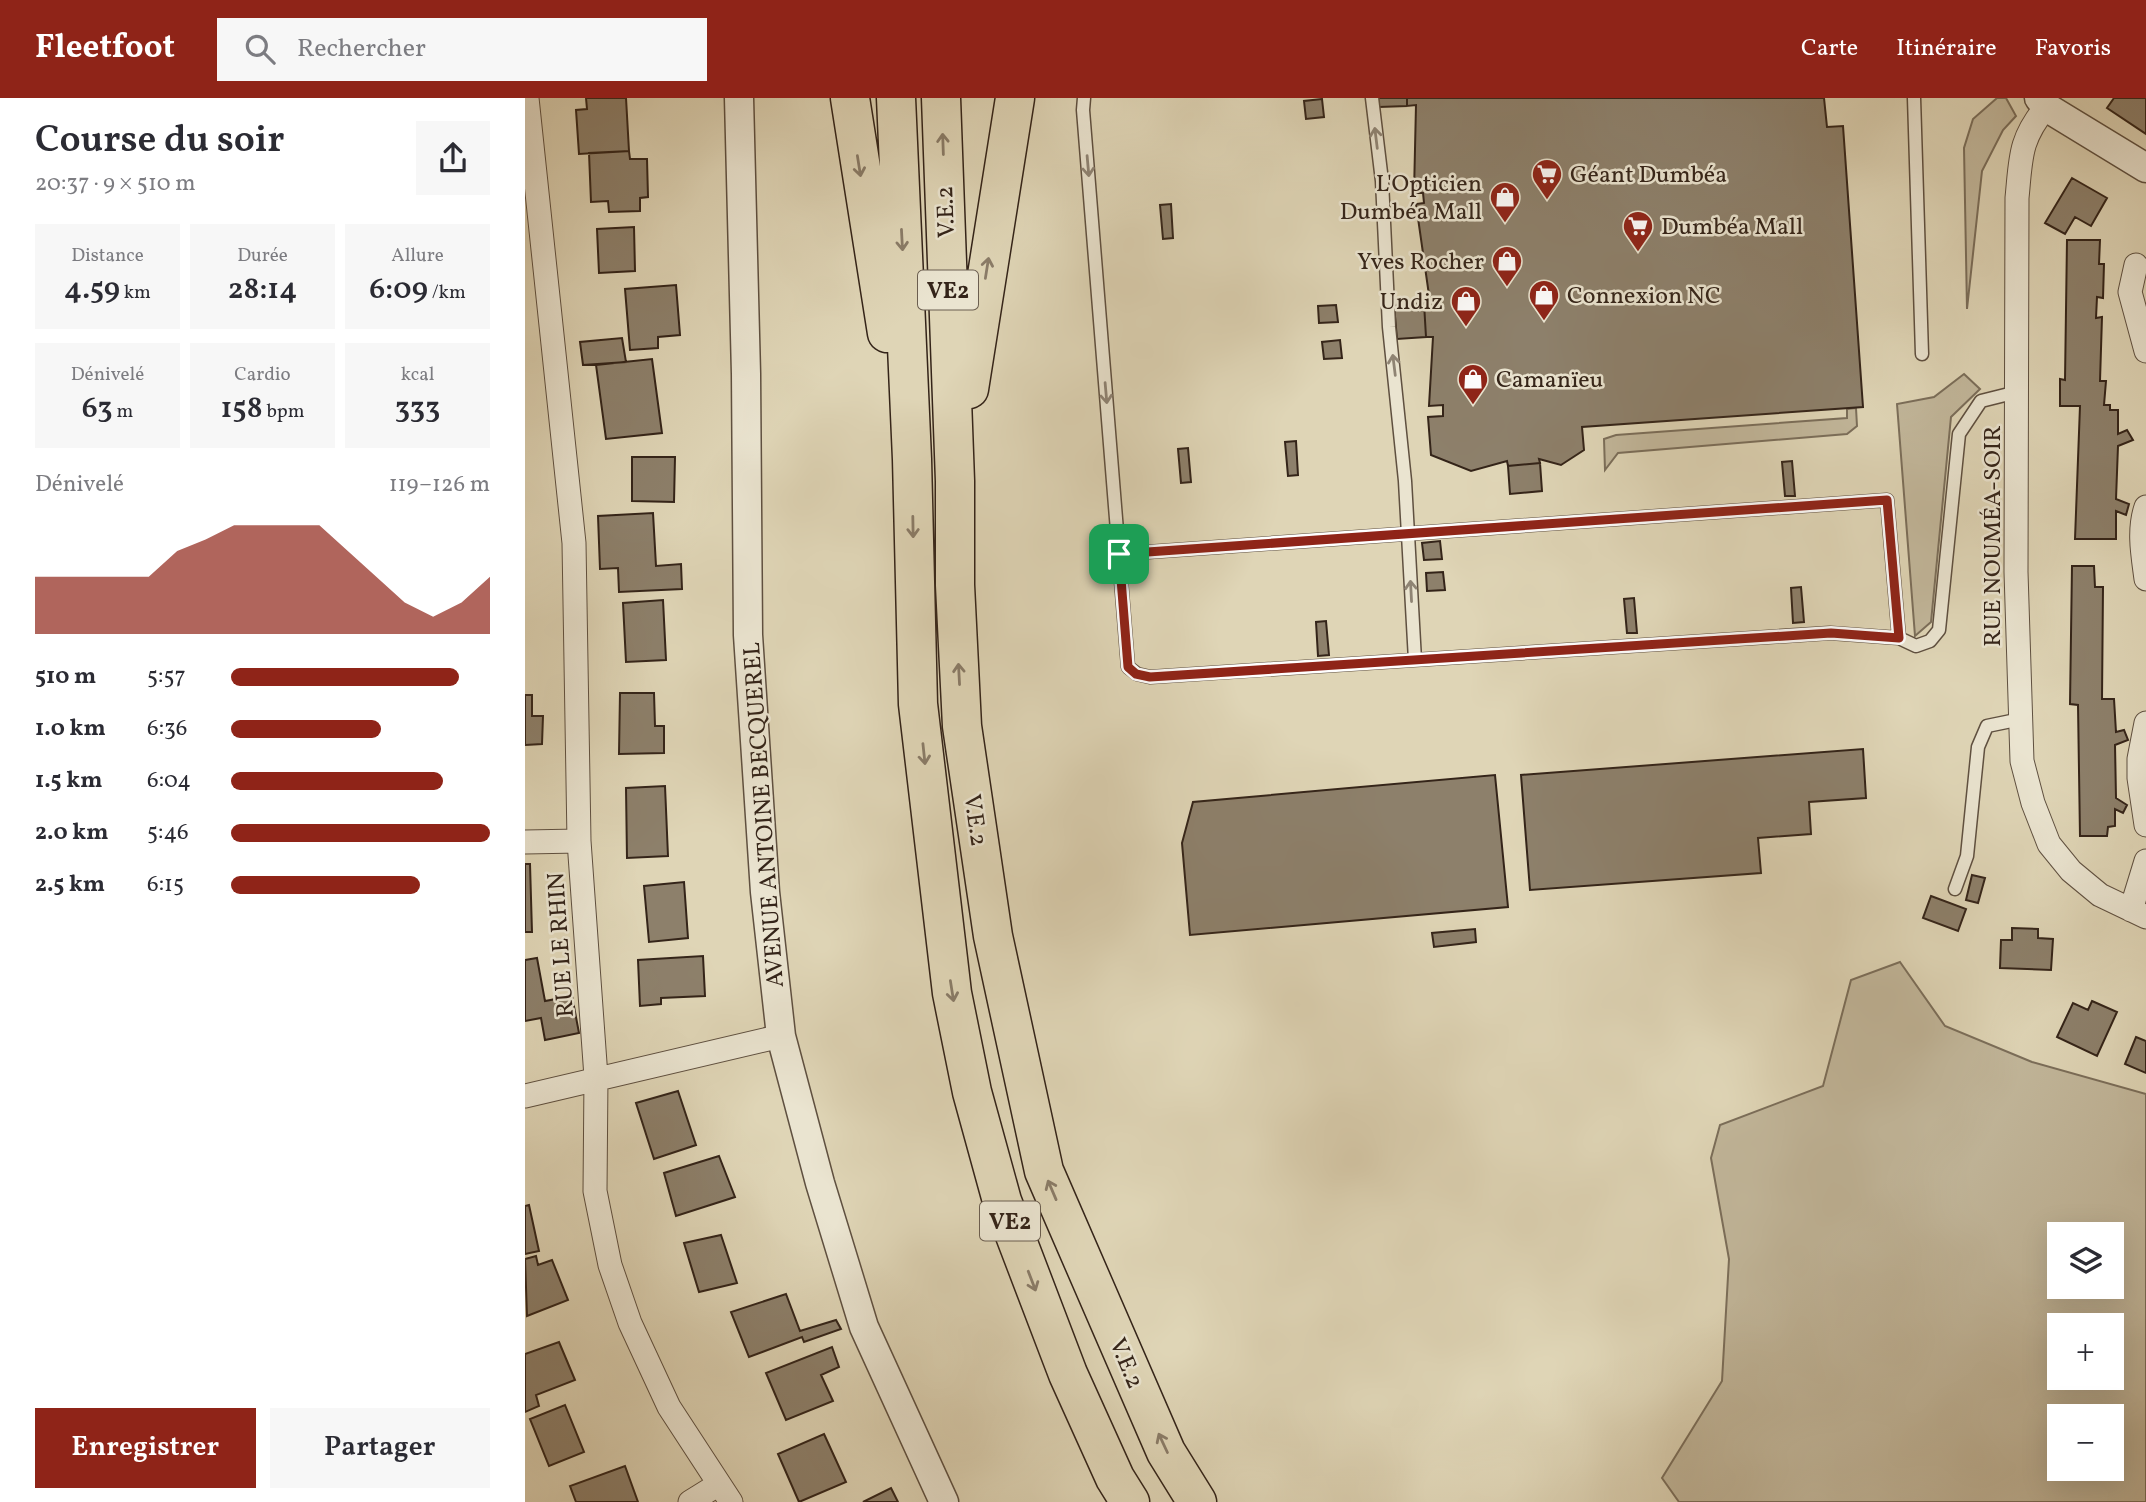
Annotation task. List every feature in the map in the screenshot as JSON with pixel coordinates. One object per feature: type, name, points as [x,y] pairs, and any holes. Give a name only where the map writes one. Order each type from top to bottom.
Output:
[{"type":"highway","points":[[850,98],[879,294],[912,459]]},
{"type":"highway","name":"V.E.2","points":[[896,98],[912,459],[918,704],[952,993],[969,1080],[1007,1214],[1068,1374],[1115,1478],[1130,1502]]},
{"type":"highway","name":"V.E.2","points":[[941,98],[955,481],[955,585],[962,726],[993,936],[1044,1171],[1166,1452],[1197,1502]]},
{"type":"highway","points":[[955,481],[1015,98]]},
{"type":"street","name":"RUE LE RHIN","points":[[527,98],[574,543],[579,841],[596,1077],[595,1191],[610,1265],[630,1323],[669,1407],[725,1493]]},
{"type":"street","name":"AVENUE ANTOINE BECQUEREL","points":[[740,98],[748,635],[765,892],[781,1035],[820,1183],[864,1327],[944,1502]]},
{"type":"street","points":[[2042,102],[2146,168]]},
{"type":"street","name":"RUE NOUMÉA-SOIR","points":[[2042,102],[2026,135],[2021,153],[2017,198],[2016,572],[2022,761],[2033,803],[2049,844],[2071,871],[2100,895],[2138,913]]},
{"type":"street","points":[[2136,265],[2130,292],[2146,351]]},
{"type":"street","points":[[2146,507],[2143,516],[2142,549],[2146,579]]},
{"type":"street","points":[[2146,723],[2139,759],[2139,778],[2146,825]]},
{"type":"street","points":[[525,842],[579,841]]},
{"type":"street","points":[[2138,913],[2146,861]]},
{"type":"street","points":[[525,1096],[781,1035]]},
{"type":"street","points":[[691,1502],[725,1493]]},
{"type":"lane","points":[[1084,98],[1128,667],[1136,674],[1150,677],[1831,633],[1899,638],[1916,646],[1930,641],[1939,630],[1959,434],[1981,401],[2017,392]]},
{"type":"lane","points":[[1372,98],[1382,181],[1389,327],[1399,411],[1415,660]]},
{"type":"lane","points":[[1914,98],[1922,354]]},
{"type":"lane","points":[[1119,554],[1887,500],[1899,638]]},
{"type":"lane","points":[[1955,889],[1967,856],[1978,747],[1987,726],[2021,719]]},
{"type":"shaded area","points":[[1997,98],[2006,98],[2016,116],[2003,130],[1982,171],[1967,309],[1964,148],[1973,119]]},
{"type":"shaded area","points":[[1964,374],[1980,389],[1951,417],[1931,622],[1915,636],[1897,404],[1934,397]]},
{"type":"shaded area","points":[[1856,408],[1857,426],[1847,434],[1618,453],[1605,470],[1604,439],[1616,435],[1847,418],[1847,409]]},
{"type":"shaded area","points":[[1900,962],[1945,1026],[2032,1062],[2146,1094],[2146,1502],[1679,1502],[1662,1478],[1722,1381],[1729,1259],[1711,1158],[1720,1125],[1823,1086],[1851,980]]},
{"type":"building","points":[[586,98],[626,98],[629,151],[579,154],[576,110],[587,109]]},
{"type":"building","points":[[1378,98],[1407,98],[1407,106],[1379,107]]},
{"type":"building","name":"Dumbéa Mall","points":[[1407,98],[1824,98],[1827,127],[1843,126],[1863,407],[1582,427],[1584,450],[1561,465],[1539,459],[1540,463],[1508,466],[1507,461],[1471,471],[1431,455],[1428,417],[1443,416],[1443,405],[1429,406],[1433,337],[1426,337],[1424,303],[1430,302],[1416,204],[1424,203],[1423,193],[1414,193],[1416,105],[1407,106]]},
{"type":"building","points":[[2114,98],[2146,98],[2146,134],[2107,108]]},
{"type":"building","points":[[1322,99],[1324,117],[1306,119],[1304,101]]},
{"type":"building","points":[[629,151],[630,159],[647,159],[648,197],[640,198],[640,211],[609,212],[608,201],[591,202],[589,153]]},
{"type":"building","points":[[2072,178],[2107,198],[2091,226],[2075,217],[2065,234],[2045,223]]},
{"type":"building","points":[[1171,204],[1173,238],[1163,239],[1160,205]]},
{"type":"building","points":[[634,227],[635,271],[599,273],[597,229]]},
{"type":"building","points":[[2067,240],[2100,240],[2099,264],[2104,264],[2103,298],[2097,297],[2096,318],[2102,317],[2100,381],[2106,381],[2104,405],[2110,405],[2110,410],[2118,410],[2118,434],[2127,430],[2133,440],[2118,446],[2116,499],[2129,504],[2126,515],[2116,511],[2116,539],[2075,539],[2080,406],[2060,406],[2060,379],[2065,380]]},
{"type":"building","points":[[676,285],[680,335],[658,337],[658,348],[630,350],[625,289]]},
{"type":"building","points":[[1424,303],[1426,337],[1397,339],[1394,305]]},
{"type":"building","points":[[1336,305],[1338,322],[1319,323],[1318,306]]},
{"type":"building","points":[[622,338],[626,362],[583,365],[580,342]]},
{"type":"building","points":[[1340,340],[1342,358],[1324,359],[1322,342]]},
{"type":"building","points":[[652,359],[662,433],[606,439],[596,365]]},
{"type":"building","points":[[1296,441],[1298,475],[1288,476],[1285,442]]},
{"type":"building","points":[[1188,448],[1191,482],[1181,483],[1178,449]]},
{"type":"building","points":[[632,457],[675,457],[674,502],[632,501]]},
{"type":"building","points":[[1792,461],[1795,496],[1785,496],[1782,462]]},
{"type":"building","points":[[1540,463],[1542,491],[1510,494],[1508,466]]},
{"type":"building","points":[[653,513],[656,566],[681,564],[682,589],[619,592],[618,568],[600,569],[598,516]]},
{"type":"building","points":[[1440,541],[1442,559],[1424,560],[1422,543]]},
{"type":"building","points":[[2072,566],[2094,566],[2095,587],[2103,587],[2102,699],[2114,699],[2116,732],[2124,730],[2128,740],[2115,745],[2116,798],[2127,805],[2123,813],[2115,809],[2115,826],[2108,827],[2107,836],[2080,836],[2078,705],[2070,704]]},
{"type":"building","points":[[1443,572],[1445,590],[1427,591],[1426,573]]},
{"type":"building","points":[[1801,587],[1804,622],[1793,623],[1791,588]]},
{"type":"building","points":[[1634,598],[1637,633],[1627,633],[1624,599]]},
{"type":"building","points":[[663,600],[666,660],[626,662],[623,603]]},
{"type":"building","points":[[1326,621],[1329,655],[1318,656],[1316,622]]},
{"type":"building","points":[[620,693],[654,693],[655,726],[664,726],[664,753],[619,754]]},
{"type":"building","points":[[525,695],[532,695],[532,716],[543,716],[542,744],[525,745]]},
{"type":"building","points":[[1863,749],[1866,798],[1809,802],[1811,834],[1758,838],[1761,873],[1530,890],[1521,775]]},
{"type":"building","points":[[1495,775],[1508,907],[1190,935],[1182,843],[1193,802]]},
{"type":"building","points":[[665,786],[668,856],[627,858],[626,788]]},
{"type":"building","points":[[525,864],[530,864],[532,932],[525,932]]},
{"type":"building","points":[[1972,875],[1985,878],[1978,903],[1966,900]]},
{"type":"building","points":[[684,882],[688,938],[649,942],[644,886]]},
{"type":"building","points":[[1931,896],[1966,909],[1958,931],[1923,918]]},
{"type":"building","points":[[2012,928],[2038,929],[2038,938],[2053,939],[2051,970],[2000,968],[2001,940],[2012,940]]},
{"type":"building","points":[[1475,929],[1476,942],[1434,947],[1432,933]]},
{"type":"building","points":[[703,956],[705,996],[661,998],[661,1004],[640,1006],[638,960]]},
{"type":"building","points":[[537,958],[545,1001],[572,996],[579,1033],[545,1040],[541,1018],[525,1021],[525,960]]},
{"type":"building","points":[[2092,1001],[2117,1012],[2097,1056],[2057,1037],[2073,1003],[2088,1010]]},
{"type":"building","points":[[2136,1037],[2146,1041],[2146,1073],[2125,1064]]},
{"type":"building","points":[[678,1091],[696,1145],[654,1159],[636,1103]]},
{"type":"building","points":[[719,1156],[735,1197],[676,1216],[664,1173]]},
{"type":"building","points":[[529,1205],[539,1251],[525,1254],[525,1206]]},
{"type":"building","points":[[721,1235],[737,1283],[699,1292],[684,1243]]},
{"type":"building","points":[[536,1256],[538,1265],[552,1260],[568,1300],[527,1316],[525,1259]]},
{"type":"building","points":[[786,1294],[800,1331],[836,1320],[841,1329],[804,1342],[802,1337],[749,1357],[731,1312]]},
{"type":"building","points":[[559,1342],[575,1380],[536,1395],[539,1406],[525,1412],[525,1354]]},
{"type":"building","points":[[832,1347],[839,1367],[821,1375],[833,1401],[786,1420],[766,1373]]},
{"type":"building","points":[[565,1405],[584,1452],[549,1466],[530,1419]]},
{"type":"building","points":[[824,1434],[846,1482],[799,1502],[778,1454]]},
{"type":"building","points":[[625,1466],[638,1502],[576,1502],[570,1486]]},
{"type":"building","points":[[891,1488],[898,1502],[863,1502]]},
{"type":"place","name":"Géant Dumbéa","points":[[1547,201]]},
{"type":"place","name":"L'Opticien Dumbéa Mall","points":[[1505,224]]},
{"type":"place","name":"Dumbéa Mall","points":[[1638,253]]},
{"type":"place","name":"Yves Rocher","points":[[1507,288]]},
{"type":"place","name":"Connexion NC","points":[[1544,322]]},
{"type":"place","name":"Undiz","points":[[1466,328]]},
{"type":"place","name":"Camanïeu","points":[[1473,406]]},
{"type":"route","points":[[1887,500],[1899,638],[1831,633],[1150,677],[1136,674],[1128,667],[1119,554],[1887,500]]}]
